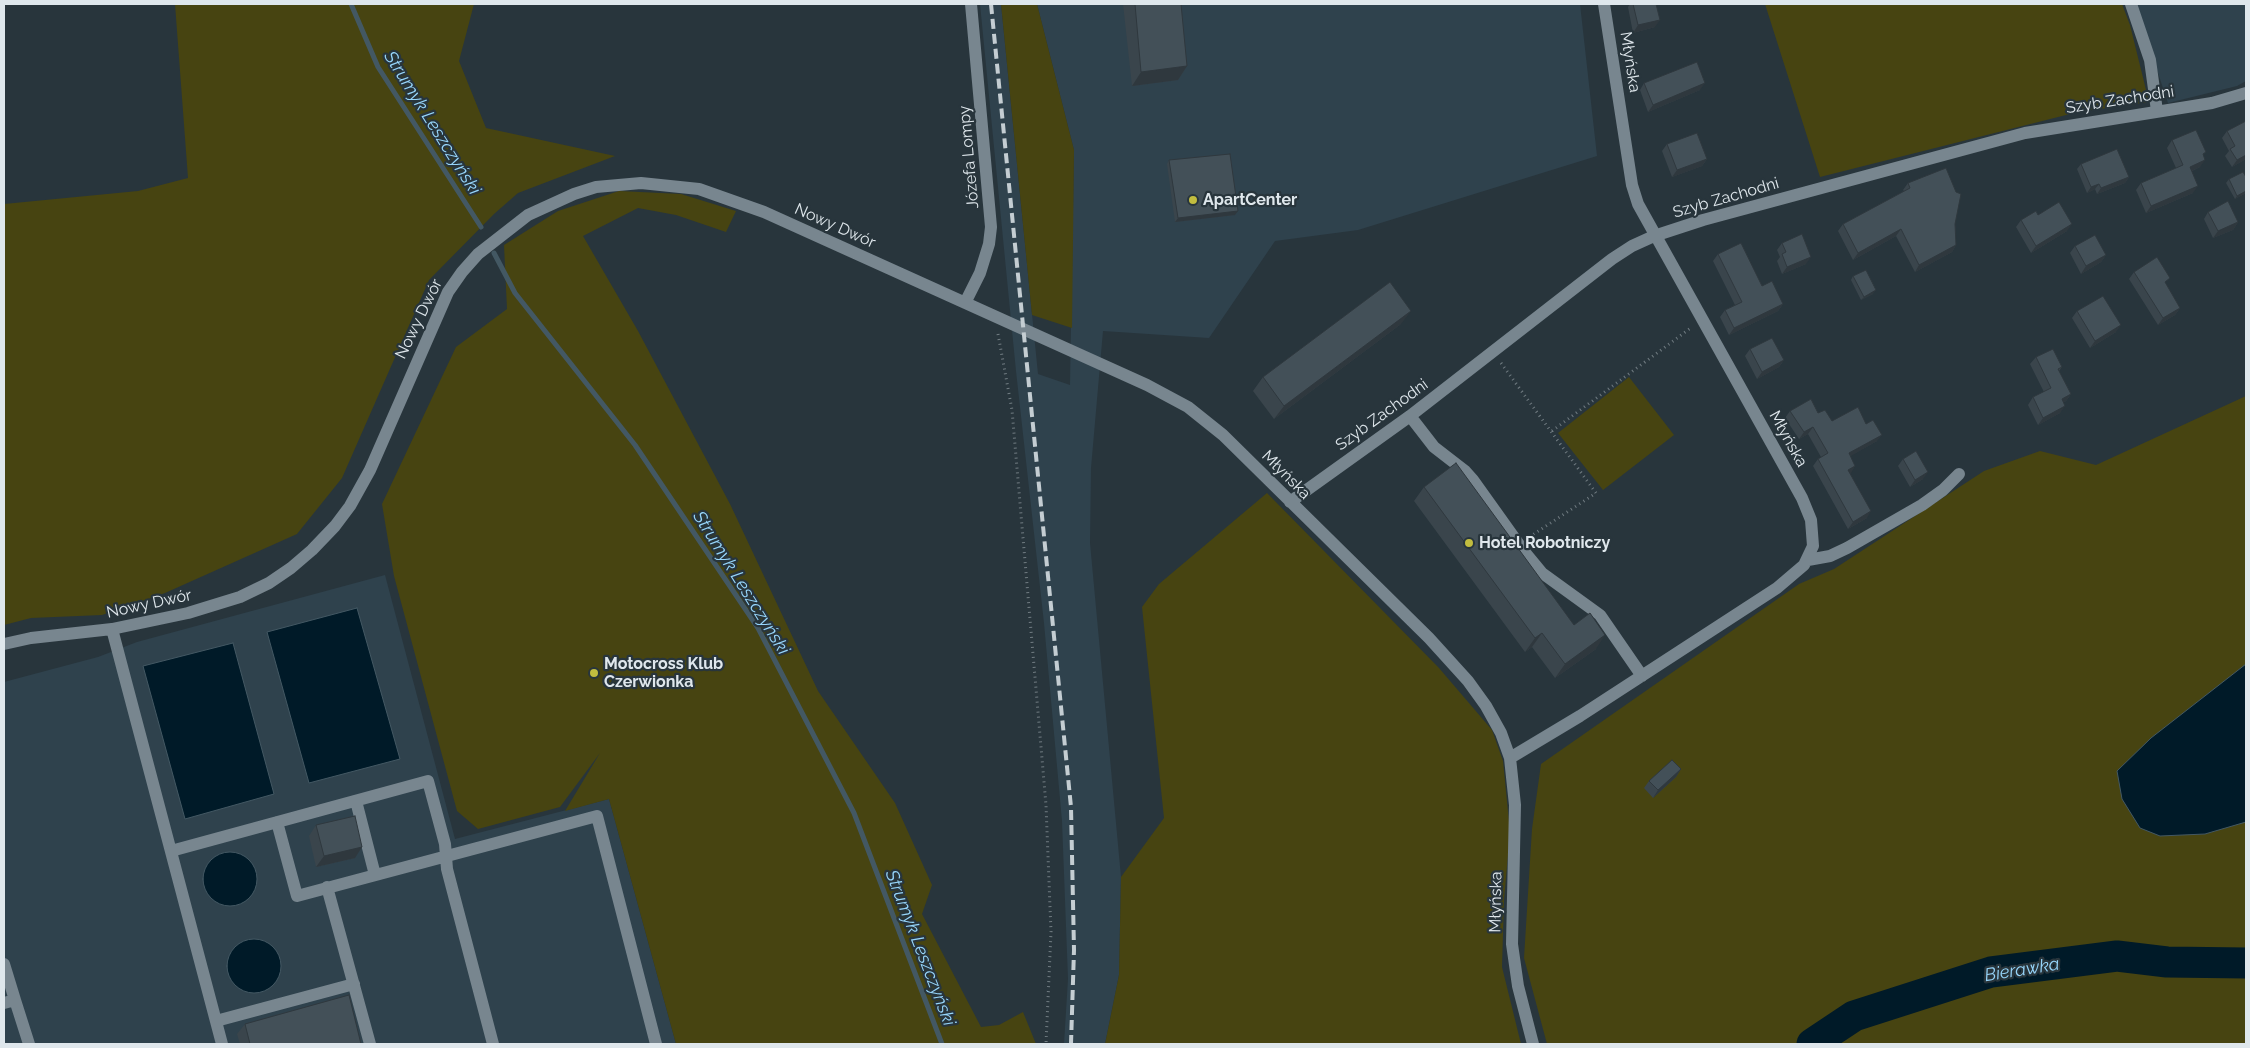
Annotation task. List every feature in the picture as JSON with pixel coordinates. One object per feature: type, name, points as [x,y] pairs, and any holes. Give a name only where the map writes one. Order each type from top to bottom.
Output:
[{"type":"street","name":"Józefa Lompy","points":[[965,304],[980,273],[989,244],[991,227],[971,4]]},
{"type":"street","name":"Młyńska","points":[[1604,4],[1632,184],[1638,204],[1654,236],[1805,504],[1813,529],[1813,546],[1808,560]]},
{"type":"street","points":[[2131,4],[2150,60],[2157,111]]},
{"type":"street","name":"Szyb Zachodni","points":[[1290,502],[1410,416],[1612,259],[1632,246],[1654,236],[1703,220],[2006,137],[2055,127],[2212,103],[2246,93]]},
{"type":"street","name":"Nowy Dwór","points":[[4,644],[31,638],[112,629],[188,613],[240,597],[269,583],[312,550],[335,526],[361,488],[435,318],[448,292],[462,272],[478,254],[528,215],[574,194],[596,187],[641,183],[682,186],[708,192],[764,212],[965,304]]},
{"type":"street","name":"Młyńska","points":[[965,304],[1163,392],[1188,407],[1223,435],[1429,638],[1468,681],[1496,721],[1510,758],[1515,805],[1512,944],[1518,986],[1533,1044]]},
{"type":"street","points":[[1410,416],[1434,447],[1465,471],[1473,480],[1519,544],[1548,578],[1581,599],[1600,615],[1642,676]]},
{"type":"street","points":[[1510,758],[1580,716],[1778,588],[1799,571],[1808,560],[1830,556],[1847,548],[1922,505],[1943,490],[1959,474]]},
{"type":"street","points":[[112,629],[222,1044]]},
{"type":"street","points":[[171,851],[428,781],[446,855],[447,869],[493,1044]]},
{"type":"street","points":[[356,801],[375,875]]},
{"type":"street","points":[[277,822],[297,896],[597,816],[656,1044]]},
{"type":"street","points":[[327,887],[370,1044]]},
{"type":"street","points":[[4,964],[9,1001],[29,1044]]},
{"type":"street","points":[[216,1021],[354,984]]},
{"type":"path","points":[[997,318],[1012,410],[1042,742],[1051,897],[1051,952],[1046,1044]]},
{"type":"path","points":[[1552,431],[1694,325]]},
{"type":"path","points":[[1494,352],[1596,493],[1519,544]]},
{"type":"shaded area","points":[[175,4],[474,4],[459,61],[486,128],[615,156],[518,193],[494,214],[429,280],[342,478],[297,534],[165,593],[102,615],[31,618],[4,625],[4,204],[138,191],[188,178]]},
{"type":"shaded area","points":[[980,4],[1001,4],[1038,374],[1070,385],[1074,150],[1037,4],[1580,4],[1597,156],[1358,230],[1275,241],[1209,338],[1103,331],[1091,468],[1090,543],[1121,877],[1119,975],[1105,1044],[1064,1044],[1068,979],[1062,821],[1044,623],[1016,371]]},
{"type":"shaded area","points":[[1001,4],[1037,4],[1074,150],[1072,328],[1032,315]]},
{"type":"shaded area","points":[[1765,4],[2122,4],[2130,25],[2149,102],[2078,112],[1820,177]]},
{"type":"shaded area","points":[[2135,4],[2246,4],[2246,81],[2237,86],[2168,103]]},
{"type":"shaded area","name":"Motocross Klub Czerwionka","points":[[619,191],[681,194],[736,211],[726,232],[676,215],[638,208],[583,236],[638,331],[730,504],[818,691],[895,803],[932,885],[922,914],[981,1027],[999,1025],[1023,1012],[1036,1044],[676,1044],[609,799],[565,811],[600,753],[560,807],[478,829],[457,811],[394,576],[382,504],[456,347],[507,309],[504,245],[558,211]]},
{"type":"shaded area","points":[[1629,377],[1674,435],[1603,490],[1558,433]]},
{"type":"shaded area","points":[[2246,396],[2246,1044],[1547,1044],[1524,958],[1532,829],[1541,764],[1799,584],[1834,569],[1984,471],[2040,451],[2096,465]]},
{"type":"shaded area","points":[[1267,493],[1439,668],[1492,730],[1503,761],[1510,832],[1504,900],[1502,967],[1521,1044],[1105,1044],[1119,975],[1121,877],[1164,818],[1142,607],[1159,584]]},
{"type":"shaded area","points":[[385,575],[455,839],[609,799],[676,1044],[4,1044],[4,682],[98,657],[137,642]]},
{"type":"shaded area","points":[[357,608],[400,759],[309,783],[267,632]]},
{"type":"shaded area","points":[[233,643],[274,794],[185,819],[143,666]]},
{"type":"shaded area","points":[[2246,664],[2246,822],[2205,834],[2160,836],[2140,828],[2122,799],[2117,771],[2151,738]]},
{"type":"shaded area","points":[[225,852],[235,852],[245,856],[253,864],[257,879],[253,894],[245,902],[235,906],[225,906],[215,902],[207,894],[203,884],[203,874],[207,864],[215,856]]},
{"type":"shaded area","points":[[254,939],[264,941],[273,947],[279,956],[281,966],[279,976],[273,985],[264,991],[254,993],[244,991],[235,985],[229,976],[227,966],[229,956],[235,947],[244,941]]},
{"type":"building","points":[[1135,4],[1181,4],[1187,66],[1141,72]]},
{"type":"building","points":[[1633,4],[1656,4],[1660,20],[1638,25]]},
{"type":"building","points":[[1697,62],[1705,83],[1653,105],[1644,83]]},
{"type":"building","points":[[2246,121],[2246,155],[2237,160],[2230,149],[2235,146],[2227,131]]},
{"type":"building","points":[[2196,130],[2206,152],[2203,154],[2205,160],[2190,167],[2198,186],[2151,206],[2141,183],[2183,165],[2172,140]]},
{"type":"building","points":[[1697,133],[1707,159],[1677,170],[1667,144]]},
{"type":"building","points":[[2117,149],[2129,177],[2101,188],[2099,184],[2091,187],[2081,164]]},
{"type":"building","points":[[1230,154],[1238,211],[1178,218],[1169,160]]},
{"type":"building","points":[[1946,168],[1956,192],[1961,194],[1955,224],[1956,245],[1919,265],[1901,229],[1858,253],[1843,224],[1910,188],[1908,183]]},
{"type":"building","points":[[2243,172],[2246,177],[2246,191],[2237,196],[2229,179]]},
{"type":"building","points":[[2228,201],[2238,222],[2218,231],[2208,212]]},
{"type":"building","points":[[2059,202],[2072,224],[2036,246],[2021,220],[2036,211],[2038,215]]},
{"type":"building","points":[[1802,234],[1811,257],[1787,267],[1782,254],[1786,252],[1782,243]]},
{"type":"building","points":[[2095,235],[2106,255],[2086,266],[2075,246]]},
{"type":"building","points":[[1741,243],[1762,286],[1772,281],[1783,304],[1734,328],[1725,310],[1742,302],[1718,254]]},
{"type":"building","points":[[2157,257],[2170,278],[2165,282],[2180,308],[2163,318],[2134,272]]},
{"type":"building","points":[[1866,270],[1876,290],[1864,297],[1853,276]]},
{"type":"building","points":[[1390,282],[1411,311],[1284,406],[1263,377]]},
{"type":"building","points":[[2103,296],[2121,325],[2095,341],[2077,311]]},
{"type":"building","points":[[1772,338],[1784,360],[1762,372],[1750,349]]},
{"type":"building","points":[[2053,349],[2062,367],[2058,369],[2071,394],[2062,399],[2065,406],[2043,418],[2033,397],[2051,388],[2036,357]]},
{"type":"building","points":[[1811,399],[1818,413],[1825,410],[1832,421],[1858,407],[1866,424],[1873,420],[1882,435],[1849,453],[1855,466],[1848,470],[1871,511],[1853,522],[1818,459],[1828,453],[1813,427],[1804,432],[1790,411]]},
{"type":"building","points":[[1916,451],[1928,472],[1915,480],[1903,459]]},
{"type":"building","points":[[1456,463],[1574,625],[1590,613],[1605,635],[1565,664],[1542,633],[1535,638],[1424,487]]},
{"type":"building","points":[[1672,760],[1681,769],[1658,790],[1649,781]]},
{"type":"building","points":[[355,816],[362,847],[324,856],[316,825]]},
{"type":"building","points":[[349,995],[361,1044],[250,1044],[245,1024]]},
{"type":"waterway","name":"Strumyk Leszczyński","points":[[351,4],[378,67],[481,227]]},
{"type":"waterway","name":"Strumyk Leszczyński","points":[[494,253],[515,293],[635,445],[758,628],[854,813],[942,1044]]},
{"type":"waterway","name":"Bierawka","points":[[1812,1044],[1854,1016],[1991,972],[2117,956],[2167,962],[2246,963]]},
{"type":"railway","points":[[991,4],[1071,807],[1074,950],[1071,1044]]},
{"type":"place","name":"ApartCenter","points":[[1193,200]]},
{"type":"place","name":"Hotel Robotniczy","points":[[1469,543]]},
{"type":"place","name":"Motocross Klub Czerwionka","points":[[594,673]]}]
